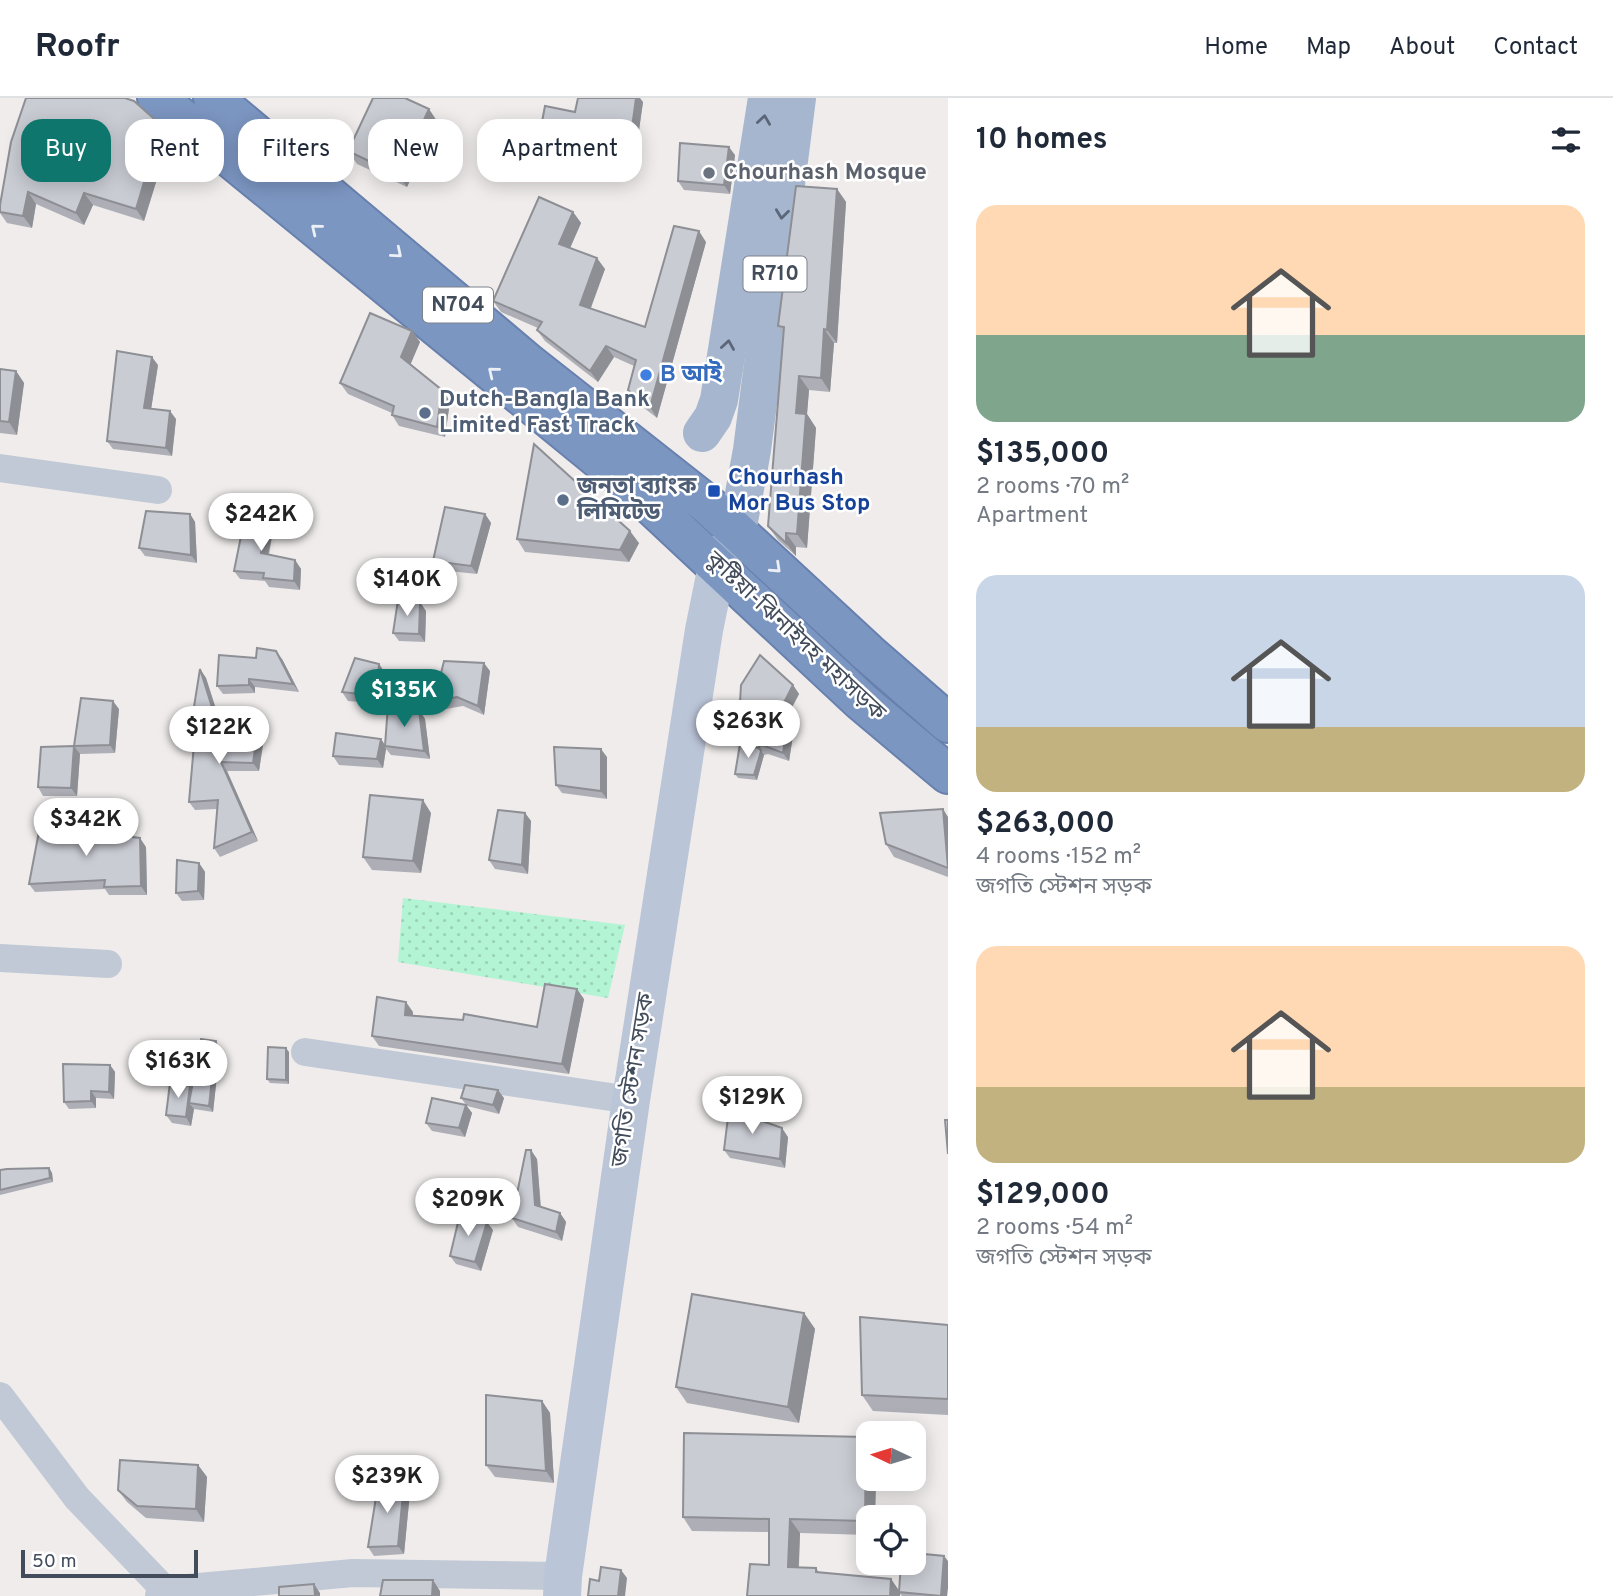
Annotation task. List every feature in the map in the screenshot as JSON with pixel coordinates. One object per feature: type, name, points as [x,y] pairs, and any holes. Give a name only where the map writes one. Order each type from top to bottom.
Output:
[{"type":"highway","name":"কুষ্টিয়া-ঝিনাইদহ মহাসড়ক","points":[[157,98],[637,470],[708,505],[948,723]]},
{"type":"highway","name":"কুষ্টিয়া-ঝিনাইদহ মহাসড়ক","points":[[213,98],[529,364],[637,470],[717,566],[862,701],[948,774]]},
{"type":"main road","name":"R710","points":[[702,433],[713,418],[719,400],[767,98]]},
{"type":"main road","name":"R710","points":[[717,566],[737,532],[752,450],[797,98]]},
{"type":"main road","points":[[637,470],[702,433],[752,450]]},
{"type":"street","points":[[0,468],[158,490]]},
{"type":"street","name":"জগতি স্টেশন সড়ক","points":[[562,1586],[631,1100],[704,630],[717,566]]},
{"type":"street","points":[[0,958],[108,964]]},
{"type":"street","points":[[305,1052],[631,1100]]},
{"type":"street","points":[[0,1396],[77,1498],[162,1593],[354,1573],[562,1586]]},
{"type":"green space","points":[[403,898],[625,925],[608,998],[398,962]]},
{"type":"building","points":[[26,98],[125,98],[134,101],[154,119],[125,119],[125,182],[144,182],[136,209],[84,193],[76,213],[28,192],[23,216],[0,212],[11,142]]},
{"type":"building","points":[[373,98],[405,98],[429,109],[424,119],[368,119],[368,161],[354,154],[354,138]]},
{"type":"building","points":[[578,98],[636,98],[633,119],[543,119],[545,106],[575,112]]},
{"type":"building","name":"Chourhash Mosque","points":[[680,143],[729,147],[724,185],[678,181]]},
{"type":"building","points":[[796,186],[837,189],[821,378],[799,376],[796,413],[806,414],[797,534],[786,533],[786,543],[768,526],[784,327],[778,326]]},
{"type":"building","points":[[539,197],[573,212],[559,244],[597,258],[580,305],[645,327],[674,226],[699,231],[650,407],[628,390],[636,360],[606,346],[590,371],[537,330],[542,322],[493,301]]},
{"type":"building","points":[[370,313],[412,331],[401,357],[442,390],[437,427],[392,415],[394,406],[340,383]]},
{"type":"building","points":[[117,351],[152,357],[144,408],[170,411],[166,448],[107,441]]},
{"type":"building","points":[[0,369],[16,371],[9,422],[0,421]]},
{"type":"building","name":"জনতা ব্যাংক লিমিটেড","points":[[534,444],[630,531],[620,550],[517,539]]},
{"type":"building","points":[[445,507],[485,514],[471,566],[433,561]]},
{"type":"building","points":[[146,511],[190,514],[191,555],[139,548]]},
{"type":"building","points":[[245,516],[268,518],[261,553],[295,560],[294,581],[263,578],[264,573],[234,571]]},
{"type":"building","points":[[398,600],[420,602],[419,634],[393,633]]},
{"type":"building","points":[[257,648],[276,651],[293,684],[249,679],[249,685],[217,686],[219,655],[256,658]]},
{"type":"building","points":[[760,655],[793,685],[775,720],[788,721],[783,753],[762,745],[759,747],[763,708],[740,703],[741,685]]},
{"type":"building","points":[[355,658],[379,664],[377,696],[342,692]]},
{"type":"building","points":[[444,661],[484,663],[478,706],[457,697],[434,701]]},
{"type":"building","points":[[200,669],[217,723],[258,730],[253,763],[221,762],[252,832],[214,848],[218,800],[189,802],[195,733],[190,732]]},
{"type":"building","points":[[81,698],[113,701],[110,745],[74,746]]},
{"type":"building","points":[[388,705],[419,710],[424,751],[385,746]]},
{"type":"building","points":[[336,733],[381,739],[377,759],[333,756]]},
{"type":"building","points":[[740,744],[759,748],[761,751],[754,775],[735,774]]},
{"type":"building","points":[[74,746],[71,788],[38,787],[41,747]]},
{"type":"building","points":[[554,747],[601,749],[601,791],[556,785]]},
{"type":"building","points":[[370,795],[423,800],[413,861],[363,857]]},
{"type":"building","points":[[943,809],[948,868],[886,844],[880,813]]},
{"type":"building","points":[[498,810],[525,813],[522,865],[489,860]]},
{"type":"building","points":[[40,826],[140,838],[141,886],[104,887],[105,880],[29,884]]},
{"type":"building","points":[[177,860],[199,863],[198,891],[176,893]]},
{"type":"building","points":[[545,984],[577,989],[562,1064],[372,1036],[377,997],[406,1002],[405,1015],[463,1020],[464,1014],[537,1027]]},
{"type":"building","points":[[201,1039],[216,1041],[209,1106],[189,1103]]},
{"type":"building","points":[[268,1047],[286,1048],[286,1080],[267,1079]]},
{"type":"building","points":[[63,1064],[110,1065],[109,1092],[91,1091],[91,1101],[64,1102]]},
{"type":"building","points":[[170,1083],[190,1086],[186,1117],[166,1115]]},
{"type":"building","points":[[465,1085],[498,1090],[493,1105],[461,1098]]},
{"type":"building","points":[[432,1098],[466,1105],[459,1128],[426,1123]]},
{"type":"building","points":[[729,1109],[782,1128],[780,1159],[724,1150]]},
{"type":"building","points":[[945,1120],[948,1120],[948,1154]]},
{"type":"building","points":[[526,1150],[531,1150],[535,1205],[560,1213],[556,1232],[512,1218]]},
{"type":"building","points":[[49,1168],[50,1178],[0,1190],[0,1170]]},
{"type":"building","points":[[460,1214],[487,1222],[475,1262],[450,1256]]},
{"type":"building","points":[[692,1294],[804,1313],[788,1407],[676,1387]]},
{"type":"building","points":[[860,1317],[948,1325],[948,1399],[862,1395]]},
{"type":"building","points":[[486,1395],[542,1401],[546,1471],[486,1465]]},
{"type":"building","points":[[684,1433],[856,1437],[856,1491],[865,1491],[865,1505],[856,1505],[856,1521],[790,1519],[788,1567],[816,1568],[816,1572],[891,1579],[890,1596],[747,1596],[750,1564],[769,1565],[769,1519],[683,1517]]},
{"type":"building","points":[[120,1460],[198,1465],[196,1509],[137,1506],[118,1490]]},
{"type":"building","points":[[379,1479],[404,1484],[398,1546],[368,1547]]},
{"type":"building","points":[[926,1554],[944,1556],[941,1596],[899,1592],[900,1575],[926,1575]]},
{"type":"building","points":[[601,1567],[621,1570],[618,1596],[588,1596],[590,1579],[599,1581]]},
{"type":"building","points":[[383,1580],[433,1580],[432,1596],[380,1596]]},
{"type":"building","points":[[314,1584],[315,1596],[279,1596],[279,1587]]},
{"type":"place","name":"Chourhash Mosque","points":[[709,173]]},
{"type":"place","name":"B আই","points":[[646,375]]},
{"type":"place","name":"Dutch-Bangla Bank Limited Fast Track","points":[[425,413]]},
{"type":"place","name":"Chourhash Mor Bus Stop","points":[[714,491]]},
{"type":"place","name":"জনতা ব্যাংক লিমিটেড","points":[[563,500]]}]
